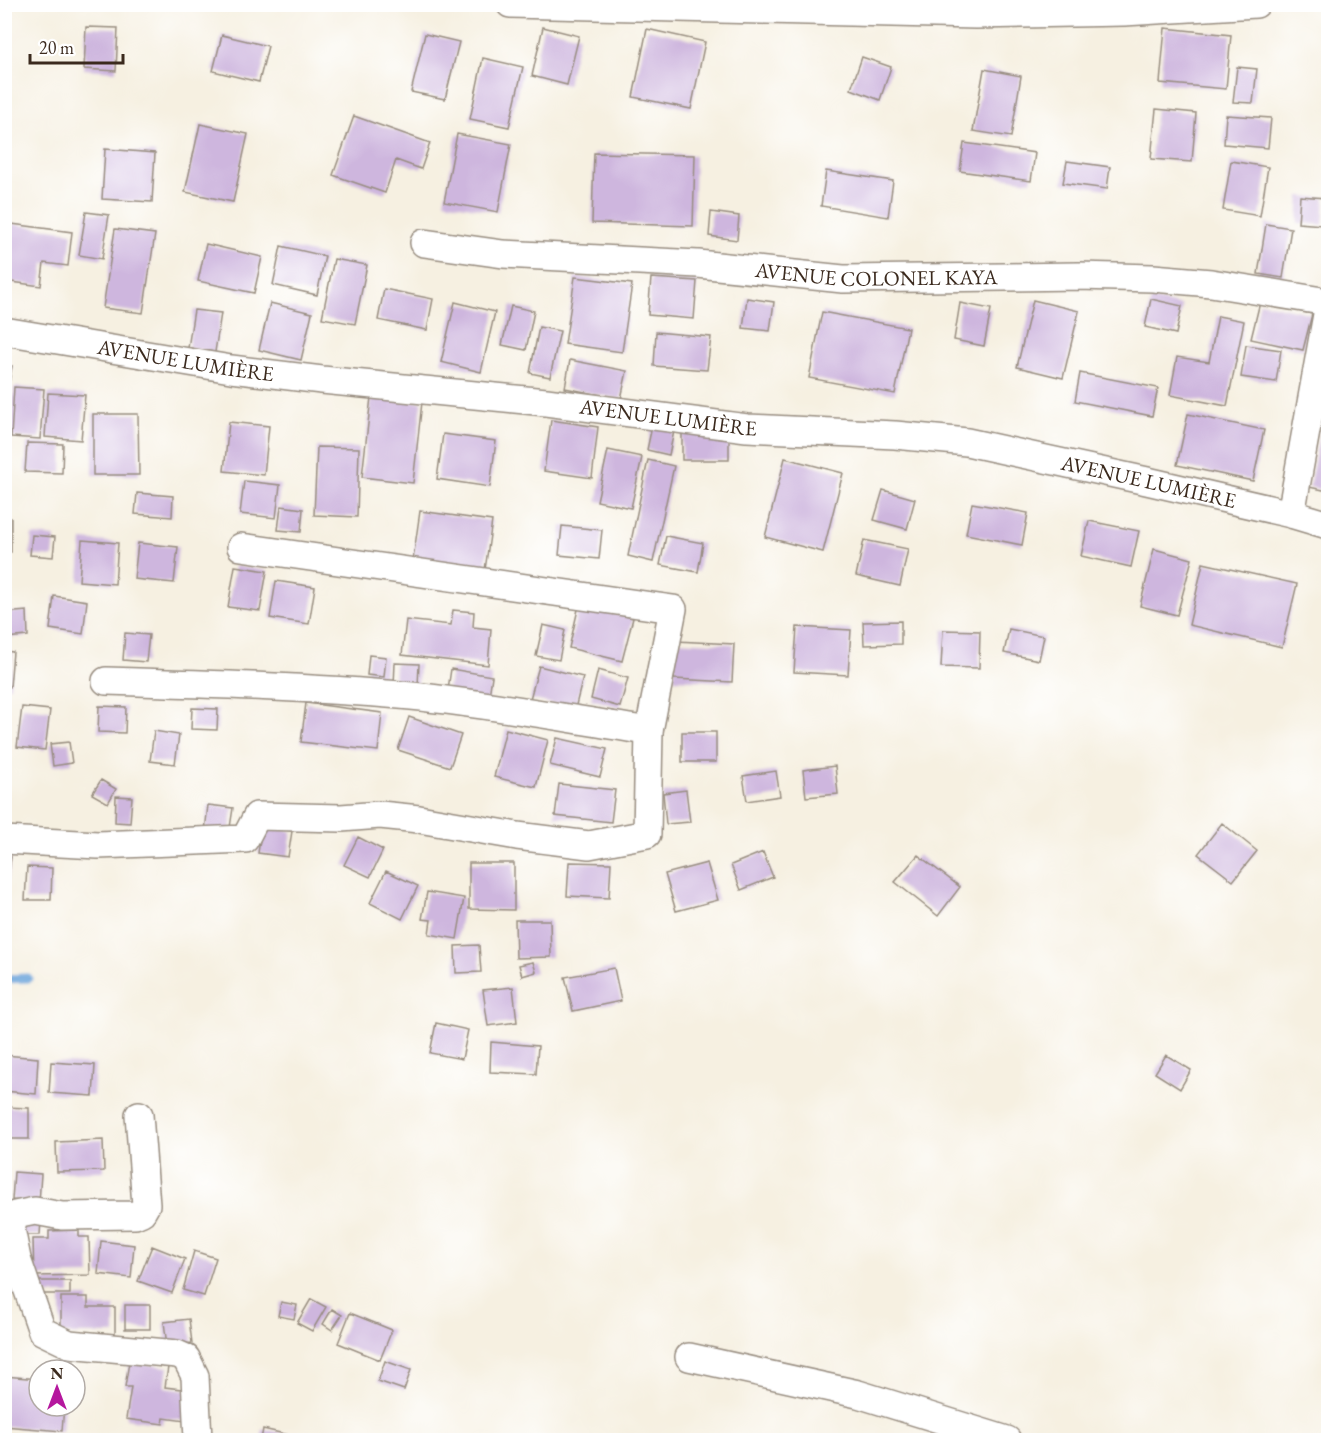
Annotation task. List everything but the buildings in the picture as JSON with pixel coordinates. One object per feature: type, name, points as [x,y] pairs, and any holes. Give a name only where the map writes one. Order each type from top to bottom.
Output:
[{"type":"street","points":[[522,5],[976,15],[1124,12],[1256,4]]},
{"type":"street","name":"AVENUE COLONEL KAYA","points":[[424,243],[503,254],[698,264],[843,279],[1079,276],[1152,278],[1211,284],[1329,302]]},
{"type":"street","points":[[1291,514],[1329,309]]},
{"type":"street","name":"AVENUE LUMIÈRE","points":[[4,331],[231,369],[322,380],[546,402],[747,428],[896,435],[967,442],[1147,480],[1329,525]]},
{"type":"street","points":[[4,840],[98,845],[245,839],[257,816],[341,818],[380,815],[589,845],[647,834],[649,731],[674,609],[241,547]]},
{"type":"street","points":[[106,681],[260,685],[412,697],[490,706],[649,731]]},
{"type":"street","points":[[139,1115],[146,1205],[142,1212],[135,1215],[62,1216],[35,1211],[15,1215],[10,1229],[17,1258],[42,1331],[69,1344],[177,1354],[186,1358],[195,1376],[198,1440]]},
{"type":"street","points":[[689,1357],[858,1394],[1007,1440]]},
{"type":"waterway","points":[[4,979],[28,978]]}]
